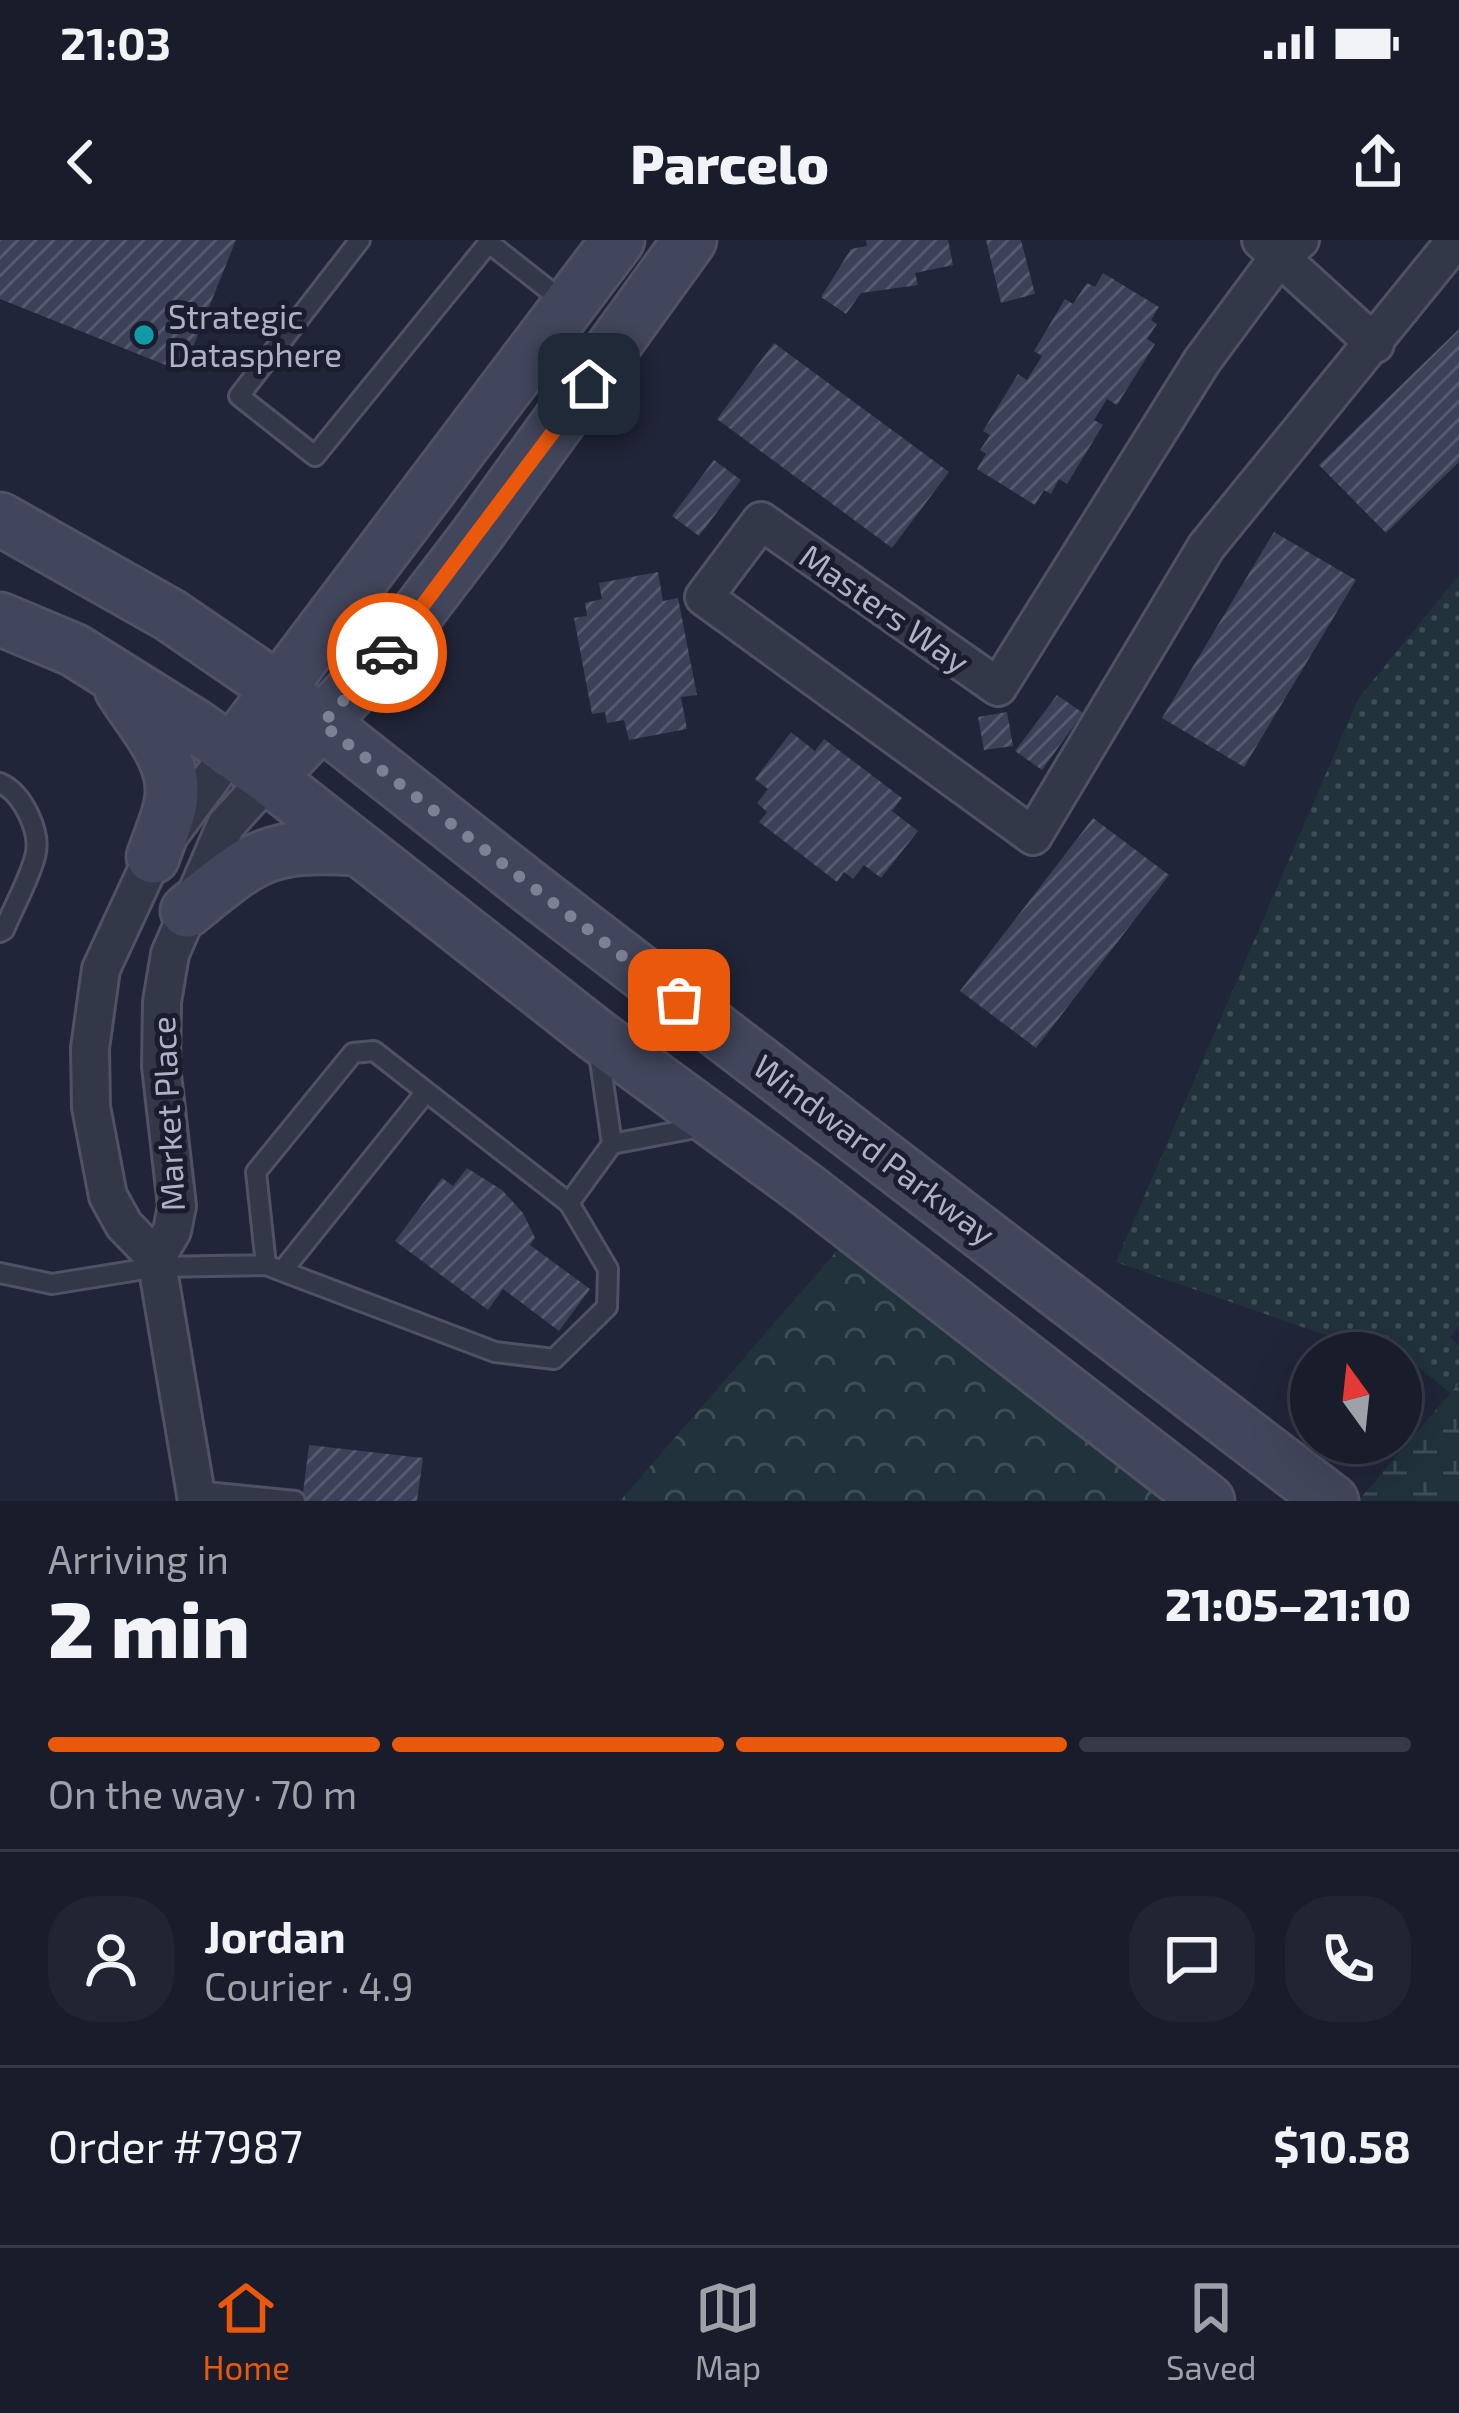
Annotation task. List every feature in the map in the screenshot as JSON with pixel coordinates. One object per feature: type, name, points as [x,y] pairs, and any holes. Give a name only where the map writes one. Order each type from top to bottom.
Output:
[{"type":"main road","points":[[250,765],[281,691],[618,240]]},
{"type":"main road","points":[[250,765],[322,724],[386,654],[690,240]]},
{"type":"main road","points":[[568,305],[622,338]]},
{"type":"main road","name":"Windward Parkway","points":[[0,519],[170,615],[281,691],[1332,1501]]},
{"type":"main road","points":[[0,619],[74,650],[250,765],[1208,1501]]},
{"type":"main road","points":[[112,673],[169,770],[171,802],[153,857]]},
{"type":"main road","points":[[187,910],[267,853],[307,845],[358,849]]},
{"type":"street","points":[[1375,344],[1456,240]]},
{"type":"street","name":"Masters Way","points":[[1280,246],[1375,344],[1206,548],[1034,836],[704,597],[761,521],[998,687],[1280,246]]},
{"type":"street","name":"Market Place","points":[[250,765],[170,954],[162,1002],[166,1131],[178,1206],[156,1262],[124,1225],[108,1196],[91,1107],[89,1048],[100,969],[153,857],[250,765]]},
{"type":"street","points":[[156,1262],[197,1496]]},
{"type":"lane","points":[[360,240],[239,396],[315,456],[490,241],[568,305]]},
{"type":"lane","points":[[0,783],[11,788],[29,814],[37,852],[0,932]]},
{"type":"lane","points":[[596,1035],[613,1144]]},
{"type":"lane","points":[[0,1274],[52,1284],[156,1262],[275,1268],[495,1352],[554,1359],[607,1307],[608,1269],[569,1203],[374,1051],[353,1054],[256,1172],[275,1268]]},
{"type":"lane","points":[[275,1268],[426,1092]]},
{"type":"lane","points":[[569,1203],[613,1144],[718,1124]]},
{"type":"lane","points":[[197,1496],[295,1501]]},
{"type":"green space","points":[[1459,575],[1459,1327],[1450,1337],[1459,1345],[1459,1401],[1422,1370],[1422,1332],[1317,1332],[1116,1262],[1358,699]]},
{"type":"green space","points":[[854,1231],[1190,1501],[620,1501]]},
{"type":"green space","points":[[1459,1383],[1459,1501],[1358,1501],[1390,1464],[1422,1464],[1422,1426]]},
{"type":"building","name":"Strategic Datasphere","points":[[0,240],[236,240],[183,372],[0,299]]},
{"type":"building","points":[[866,240],[948,240],[953,265],[915,273],[918,285],[861,293],[846,314],[821,297],[851,249],[867,246]]},
{"type":"building","points":[[986,240],[1021,240],[1035,294],[1001,303]]},
{"type":"building","points":[[1103,273],[1159,307],[1151,320],[1157,324],[1147,339],[1155,344],[1117,405],[1107,399],[1094,420],[1103,425],[1067,484],[1059,479],[1051,494],[1044,490],[1035,505],[977,469],[986,454],[980,450],[990,435],[983,431],[1018,374],[1027,380],[1042,356],[1034,351],[1065,299],[1073,304],[1087,283],[1095,287]]},
{"type":"building","points":[[1459,329],[1459,462],[1386,533],[1319,465]]},
{"type":"building","points":[[774,343],[949,472],[892,548],[717,419]]},
{"type":"building","points":[[714,460],[741,480],[699,536],[672,516]]},
{"type":"building","points":[[1274,532],[1356,580],[1244,767],[1162,718]]},
{"type":"building","points":[[658,572],[663,601],[678,598],[697,695],[681,697],[687,729],[629,740],[624,720],[607,723],[605,712],[592,714],[574,618],[587,616],[585,603],[602,599],[599,583]]},
{"type":"building","points":[[1057,695],[1083,713],[1042,770],[1015,751]]},
{"type":"building","points":[[1007,712],[1013,746],[984,750],[978,717]]},
{"type":"building","points":[[791,732],[815,751],[824,739],[902,798],[892,811],[918,831],[881,878],[864,865],[853,879],[844,872],[837,882],[759,822],[767,812],[757,803],[768,789],[755,779]]},
{"type":"building","points":[[1093,818],[1169,875],[1036,1048],[960,991]]},
{"type":"building","points":[[467,1168],[502,1190],[523,1213],[535,1238],[530,1245],[590,1289],[559,1331],[503,1289],[488,1310],[395,1241],[442,1178],[453,1186]]},
{"type":"building","points":[[309,1445],[423,1458],[417,1501],[302,1501]]},
{"type":"way so far","points":[[387,653],[322,724],[679,1000]]},
{"type":"place","name":"Strategic Datasphere","points":[[144,335]]},
{"type":"route","points":[[387,653],[589,384]]}]
